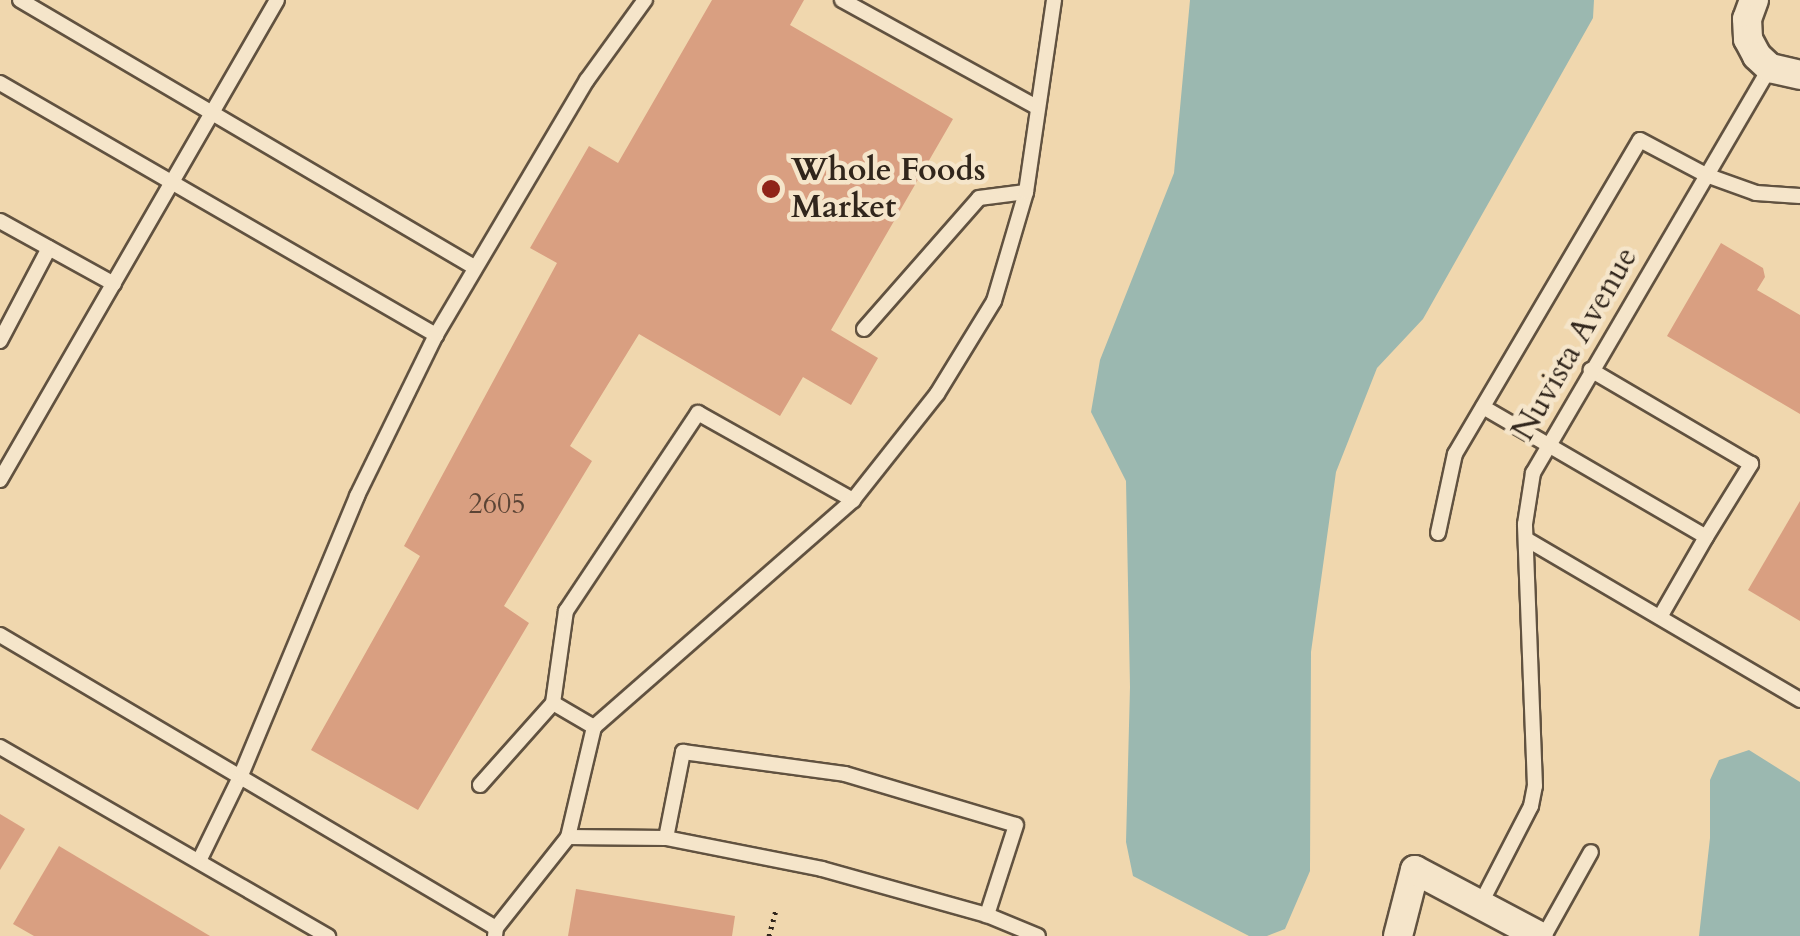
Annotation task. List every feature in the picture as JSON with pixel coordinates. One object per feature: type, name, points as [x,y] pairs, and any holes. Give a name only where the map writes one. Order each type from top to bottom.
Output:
[{"type":"street","points":[[1754,0],[1747,18],[1748,39],[1770,68],[1800,75]]},
{"type":"street","points":[[1398,936],[1415,870],[1542,936]]},
{"type":"lane","points":[[20,0],[474,267]]},
{"type":"lane","points":[[0,480],[277,0]]},
{"type":"lane","points":[[199,862],[241,775],[357,496],[436,334],[587,80],[644,0]]},
{"type":"lane","points":[[842,0],[1038,108]]},
{"type":"lane","points":[[0,635],[241,775],[495,932],[568,838],[594,727],[853,500],[937,394],[994,301],[1026,192],[1054,0]]},
{"type":"lane","name":"Nuvista Avenue","points":[[1480,903],[1531,806],[1534,786],[1526,539],[1533,473],[1770,68]]},
{"type":"lane","points":[[0,83],[436,334]]},
{"type":"lane","points":[[1438,533],[1456,454],[1640,140],[1706,175],[1756,194],[1800,196]]},
{"type":"lane","points":[[864,329],[979,198],[1026,192]]},
{"type":"lane","points":[[0,220],[114,284]]},
{"type":"lane","points":[[0,340],[49,248]]},
{"type":"lane","points":[[1590,370],[1751,464],[1660,617]]},
{"type":"lane","points":[[1484,407],[1706,537]]},
{"type":"lane","points":[[480,785],[553,703],[566,611],[698,414],[853,500]]},
{"type":"lane","points":[[1526,539],[1800,700]]},
{"type":"lane","points":[[553,703],[594,727]]},
{"type":"lane","points":[[0,747],[328,936]]},
{"type":"lane","points":[[666,838],[683,752],[846,774],[1016,825],[987,915]]},
{"type":"lane","points":[[568,838],[666,838],[822,868],[987,915],[1038,936]]},
{"type":"lane","points":[[1542,936],[1591,852]]},
{"type":"path","points":[[769,936],[776,909]]},
{"type":"water","points":[[1190,0],[1594,0],[1593,18],[1423,319],[1377,368],[1336,472],[1311,652],[1310,871],[1285,929],[1267,936],[1249,936],[1133,876],[1126,842],[1130,687],[1126,481],[1091,412],[1100,360],[1174,173]]},
{"type":"water","points":[[1749,750],[1800,782],[1800,936],[1699,936],[1710,838],[1710,780],[1719,760]]},
{"type":"building","points":[[712,0],[804,0],[790,25],[953,119],[831,330],[878,358],[851,405],[803,377],[780,416],[639,334],[570,446],[592,461],[504,606],[529,623],[418,810],[311,750],[420,556],[404,546],[557,263],[530,248],[589,146],[618,163]]},
{"type":"building","points":[[1721,243],[1763,268],[1765,277],[1757,290],[1800,315],[1800,414],[1667,336]]},
{"type":"building","points":[[1800,501],[1800,621],[1748,590]]},
{"type":"building","points":[[0,814],[25,829],[0,870]]},
{"type":"building","points":[[59,846],[210,936],[34,936],[13,924]]},
{"type":"building","points":[[576,889],[735,916],[732,936],[568,936]]},
{"type":"place","name":"Whole Foods Market","points":[[771,189]]}]
